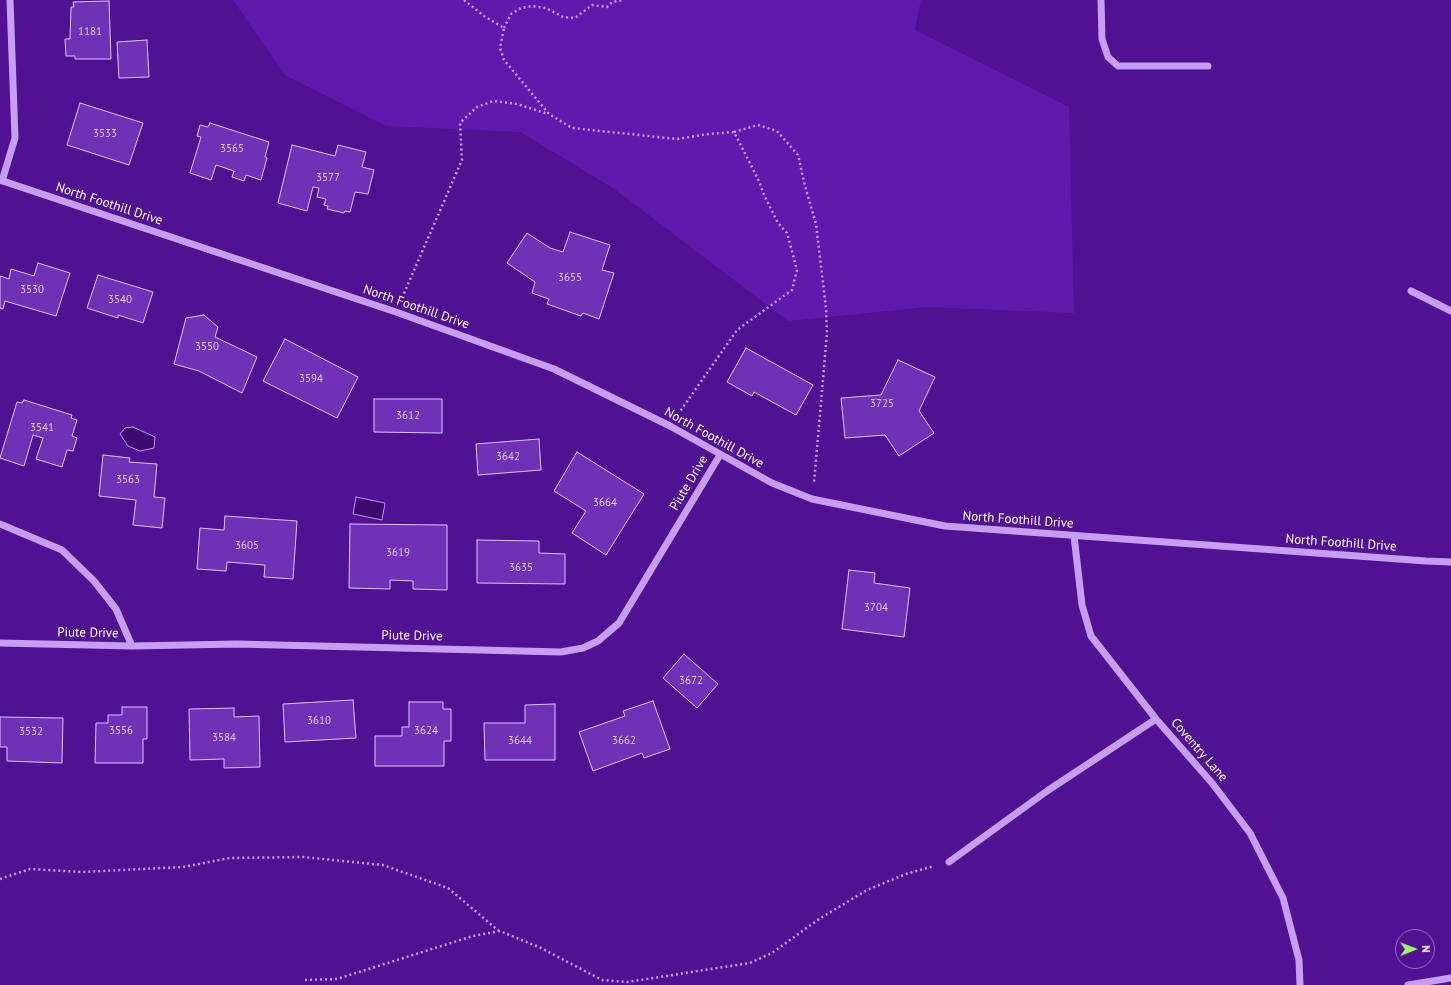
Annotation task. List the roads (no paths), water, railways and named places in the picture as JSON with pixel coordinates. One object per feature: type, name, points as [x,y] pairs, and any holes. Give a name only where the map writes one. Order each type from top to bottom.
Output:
[{"type":"street","points":[[1,181],[15,138],[10,0]]},
{"type":"street","points":[[1101,0],[1102,39],[1108,58],[1118,66],[1208,66]]},
{"type":"street","name":"North Foothill Drive","points":[[1,181],[396,312],[554,369],[670,426],[772,483],[812,499],[945,526],[1426,562],[1451,562]]},
{"type":"street","points":[[1411,291],[1451,311]]},
{"type":"street","name":"Piute Drive","points":[[0,643],[132,646],[237,644],[561,652],[583,648],[598,641],[619,623],[720,455]]},
{"type":"street","points":[[0,524],[62,550],[94,581],[116,609],[132,646]]},
{"type":"street","name":"Coventry Lane","points":[[1074,536],[1082,605],[1090,636],[1156,719],[1212,783],[1250,833],[1283,898],[1299,960],[1300,985]]},
{"type":"street","points":[[950,862],[1047,791],[1156,719]]},
{"type":"street","points":[[1408,985],[1451,978]]}]
